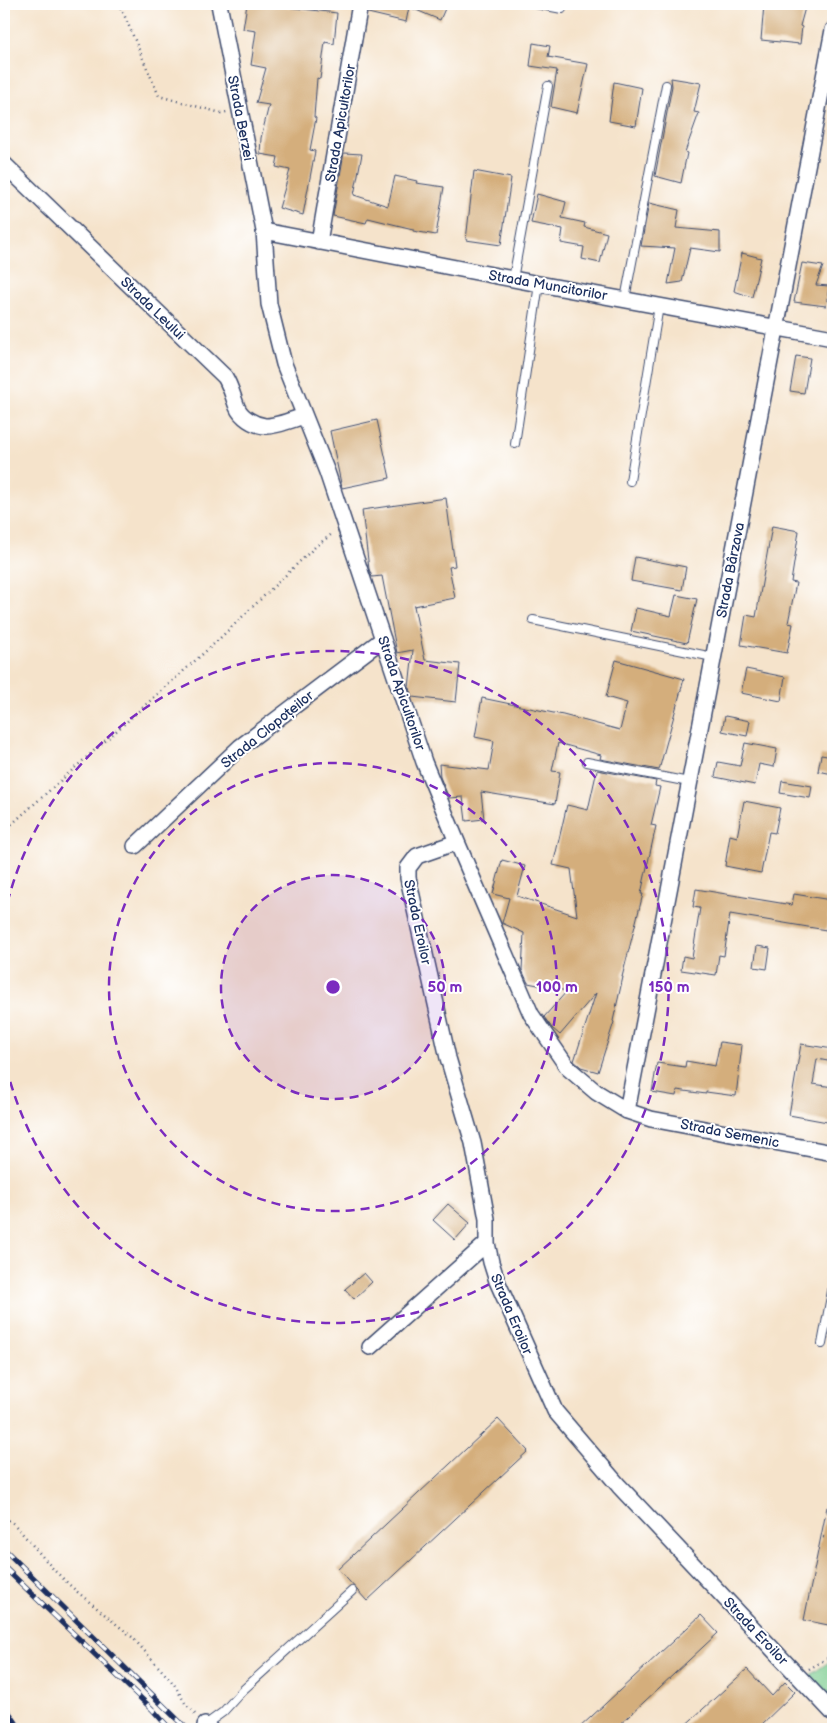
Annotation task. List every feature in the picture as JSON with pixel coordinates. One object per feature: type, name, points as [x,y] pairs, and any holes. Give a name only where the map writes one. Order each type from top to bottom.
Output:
[{"type":"street","name":"Strada Berzei","points":[[219,4],[264,231]]},
{"type":"street","name":"Strada Apicultorilor","points":[[319,242],[360,4]]},
{"type":"street","name":"Strada Bârzava","points":[[627,1110],[833,30]]},
{"type":"street","name":"Strada Leului","points":[[4,164],[225,377],[238,408],[245,418],[256,424],[267,426],[304,416]]},
{"type":"street","name":"Strada Apicultorilor","points":[[264,231],[269,304],[284,364],[327,472],[424,762],[457,842],[531,1014],[568,1068],[596,1092],[627,1110]]},
{"type":"street","name":"Strada Muncitorilor","points":[[264,231],[514,280],[833,338]]},
{"type":"street","name":"Strada Clopoțeilor","points":[[135,846],[240,748],[383,639]]},
{"type":"street","name":"Strada Eroilor","points":[[457,842],[417,856],[408,868],[408,878],[448,1058],[473,1143],[487,1219],[487,1243],[497,1281],[555,1411],[606,1472],[833,1714]]},
{"type":"street","name":"Strada Semenic","points":[[627,1110],[651,1119],[833,1153]]},
{"type":"street","points":[[370,1347],[487,1243]]},
{"type":"lane","points":[[536,4],[562,9]]},
{"type":"lane","points":[[625,299],[666,85]]},
{"type":"lane","points":[[514,280],[548,86]]},
{"type":"lane","points":[[515,444],[539,284]]},
{"type":"lane","points":[[630,481],[659,306]]},
{"type":"lane","points":[[533,620],[713,657]]},
{"type":"lane","points":[[587,762],[689,782]]},
{"type":"lane","points":[[822,1344],[833,1286]]},
{"type":"lane","points":[[207,1727],[243,1690],[352,1591]]},
{"type":"path","points":[[117,4],[130,28],[159,96],[221,113],[239,110]]},
{"type":"path","points":[[4,831],[215,643],[315,547],[345,524]]},
{"type":"path","points":[[4,1517],[14,1524],[74,1590],[132,1637],[174,1684],[184,1702],[207,1727]]},
{"type":"path","points":[[823,1537],[833,1539]]},
{"type":"path","points":[[797,1676],[833,1655]]},
{"type":"green space","points":[[833,1659],[833,1706],[806,1678]]},
{"type":"building","points":[[247,4],[276,4],[286,7],[337,13],[334,44],[325,42],[320,79],[317,78],[314,117],[316,118],[310,150],[315,151],[303,215],[279,208],[290,170],[276,167],[278,157],[260,154],[261,138],[269,105],[256,103],[266,68],[251,65],[256,31],[243,29]]},
{"type":"building","points":[[369,4],[447,4],[440,20],[409,7],[406,22],[368,13]]},
{"type":"building","points":[[764,4],[806,4],[800,26],[802,27],[800,44],[761,40]]},
{"type":"building","points":[[533,43],[550,46],[548,57],[588,64],[577,113],[551,107],[557,70],[530,66]]},
{"type":"building","points":[[671,78],[701,83],[694,112],[699,113],[685,152],[687,153],[681,183],[655,176],[672,86]]},
{"type":"building","points":[[614,82],[642,88],[636,126],[609,121]]},
{"type":"building","points":[[344,153],[362,154],[354,195],[388,206],[395,176],[417,181],[416,183],[444,187],[436,235],[413,231],[413,229],[368,218],[366,223],[333,216]]},
{"type":"building","points":[[474,171],[511,178],[501,245],[466,240]]},
{"type":"building","points":[[537,194],[566,202],[562,218],[585,223],[584,227],[607,233],[600,263],[582,259],[584,247],[561,243],[563,229],[531,223]]},
{"type":"building","points":[[649,203],[679,210],[676,228],[720,232],[720,252],[690,248],[682,282],[668,284],[675,248],[641,246]]},
{"type":"building","points":[[742,253],[761,258],[752,297],[734,291]]},
{"type":"building","points":[[802,263],[823,266],[816,285],[829,286],[826,306],[794,302]]},
{"type":"building","points":[[796,356],[810,358],[804,393],[790,391]]},
{"type":"building","points":[[377,420],[390,478],[342,488],[330,431]]},
{"type":"building","points":[[446,498],[455,566],[449,567],[455,598],[414,606],[425,660],[460,664],[456,702],[412,697],[409,688],[413,650],[397,653],[382,576],[372,577],[369,569],[362,510]]},
{"type":"building","points":[[772,526],[799,531],[791,582],[796,583],[788,623],[793,624],[787,653],[741,645],[746,615],[756,617]]},
{"type":"building","points":[[635,557],[686,567],[682,590],[631,581]]},
{"type":"building","points":[[676,595],[697,599],[687,643],[631,631],[636,608],[671,616]]},
{"type":"building","points":[[616,660],[684,679],[659,770],[600,759],[601,755],[558,743],[552,771],[560,772],[555,804],[481,792],[484,819],[466,821],[463,797],[449,798],[440,777],[439,764],[489,770],[494,741],[475,737],[482,698],[563,715],[620,730],[627,703],[606,697]]},
{"type":"building","points":[[746,669],[785,677],[781,701],[741,693]]},
{"type":"building","points":[[725,716],[750,721],[747,736],[722,731]]},
{"type":"building","points":[[745,743],[777,749],[774,767],[759,764],[755,785],[715,777],[718,762],[740,766]]},
{"type":"building","points":[[821,755],[833,757],[833,774],[818,771]]},
{"type":"building","points":[[597,770],[656,781],[655,786],[660,787],[651,825],[656,826],[641,894],[643,894],[622,977],[614,1022],[598,1072],[581,1067],[574,1061],[596,993],[560,1035],[552,1028],[544,1017],[567,991],[528,983],[522,970],[524,933],[502,923],[509,898],[493,894],[502,860],[525,866],[517,896],[577,916],[571,869],[553,865],[567,805],[588,810]]},
{"type":"building","points":[[782,781],[812,786],[810,798],[780,793]]},
{"type":"building","points":[[744,801],[780,808],[775,833],[769,832],[761,873],[725,866],[730,835],[737,837]]},
{"type":"building","points":[[696,889],[792,905],[794,894],[831,900],[826,930],[730,914],[724,956],[719,955],[716,975],[681,970],[683,956],[692,958],[700,908],[693,907]]},
{"type":"building","points":[[757,946],[770,948],[767,969],[754,967]]},
{"type":"building","points":[[720,1042],[742,1045],[736,1096],[677,1090],[676,1096],[652,1092],[657,1063],[685,1067],[686,1061],[715,1066]]},
{"type":"building","points":[[801,1044],[833,1049],[833,1062],[817,1059],[813,1084],[833,1087],[833,1123],[789,1115]]},
{"type":"building","points":[[448,1204],[470,1223],[455,1240],[433,1220]]},
{"type":"building","points":[[364,1273],[372,1282],[354,1299],[345,1289]]},
{"type":"building","points":[[498,1419],[528,1451],[367,1601],[338,1569]]},
{"type":"building","points":[[827,1507],[833,1508],[833,1626],[804,1620]]},
{"type":"building","points":[[701,1615],[718,1633],[615,1729],[578,1729]]},
{"type":"building","points":[[747,1669],[772,1696],[785,1682],[795,1692],[757,1729],[681,1729]]},
{"type":"railway","points":[[4,1549],[187,1729]]},
{"type":"railway","points":[[4,1567],[152,1709],[170,1729]]},
{"type":"railway","points":[[4,1705],[20,1729]]}]
